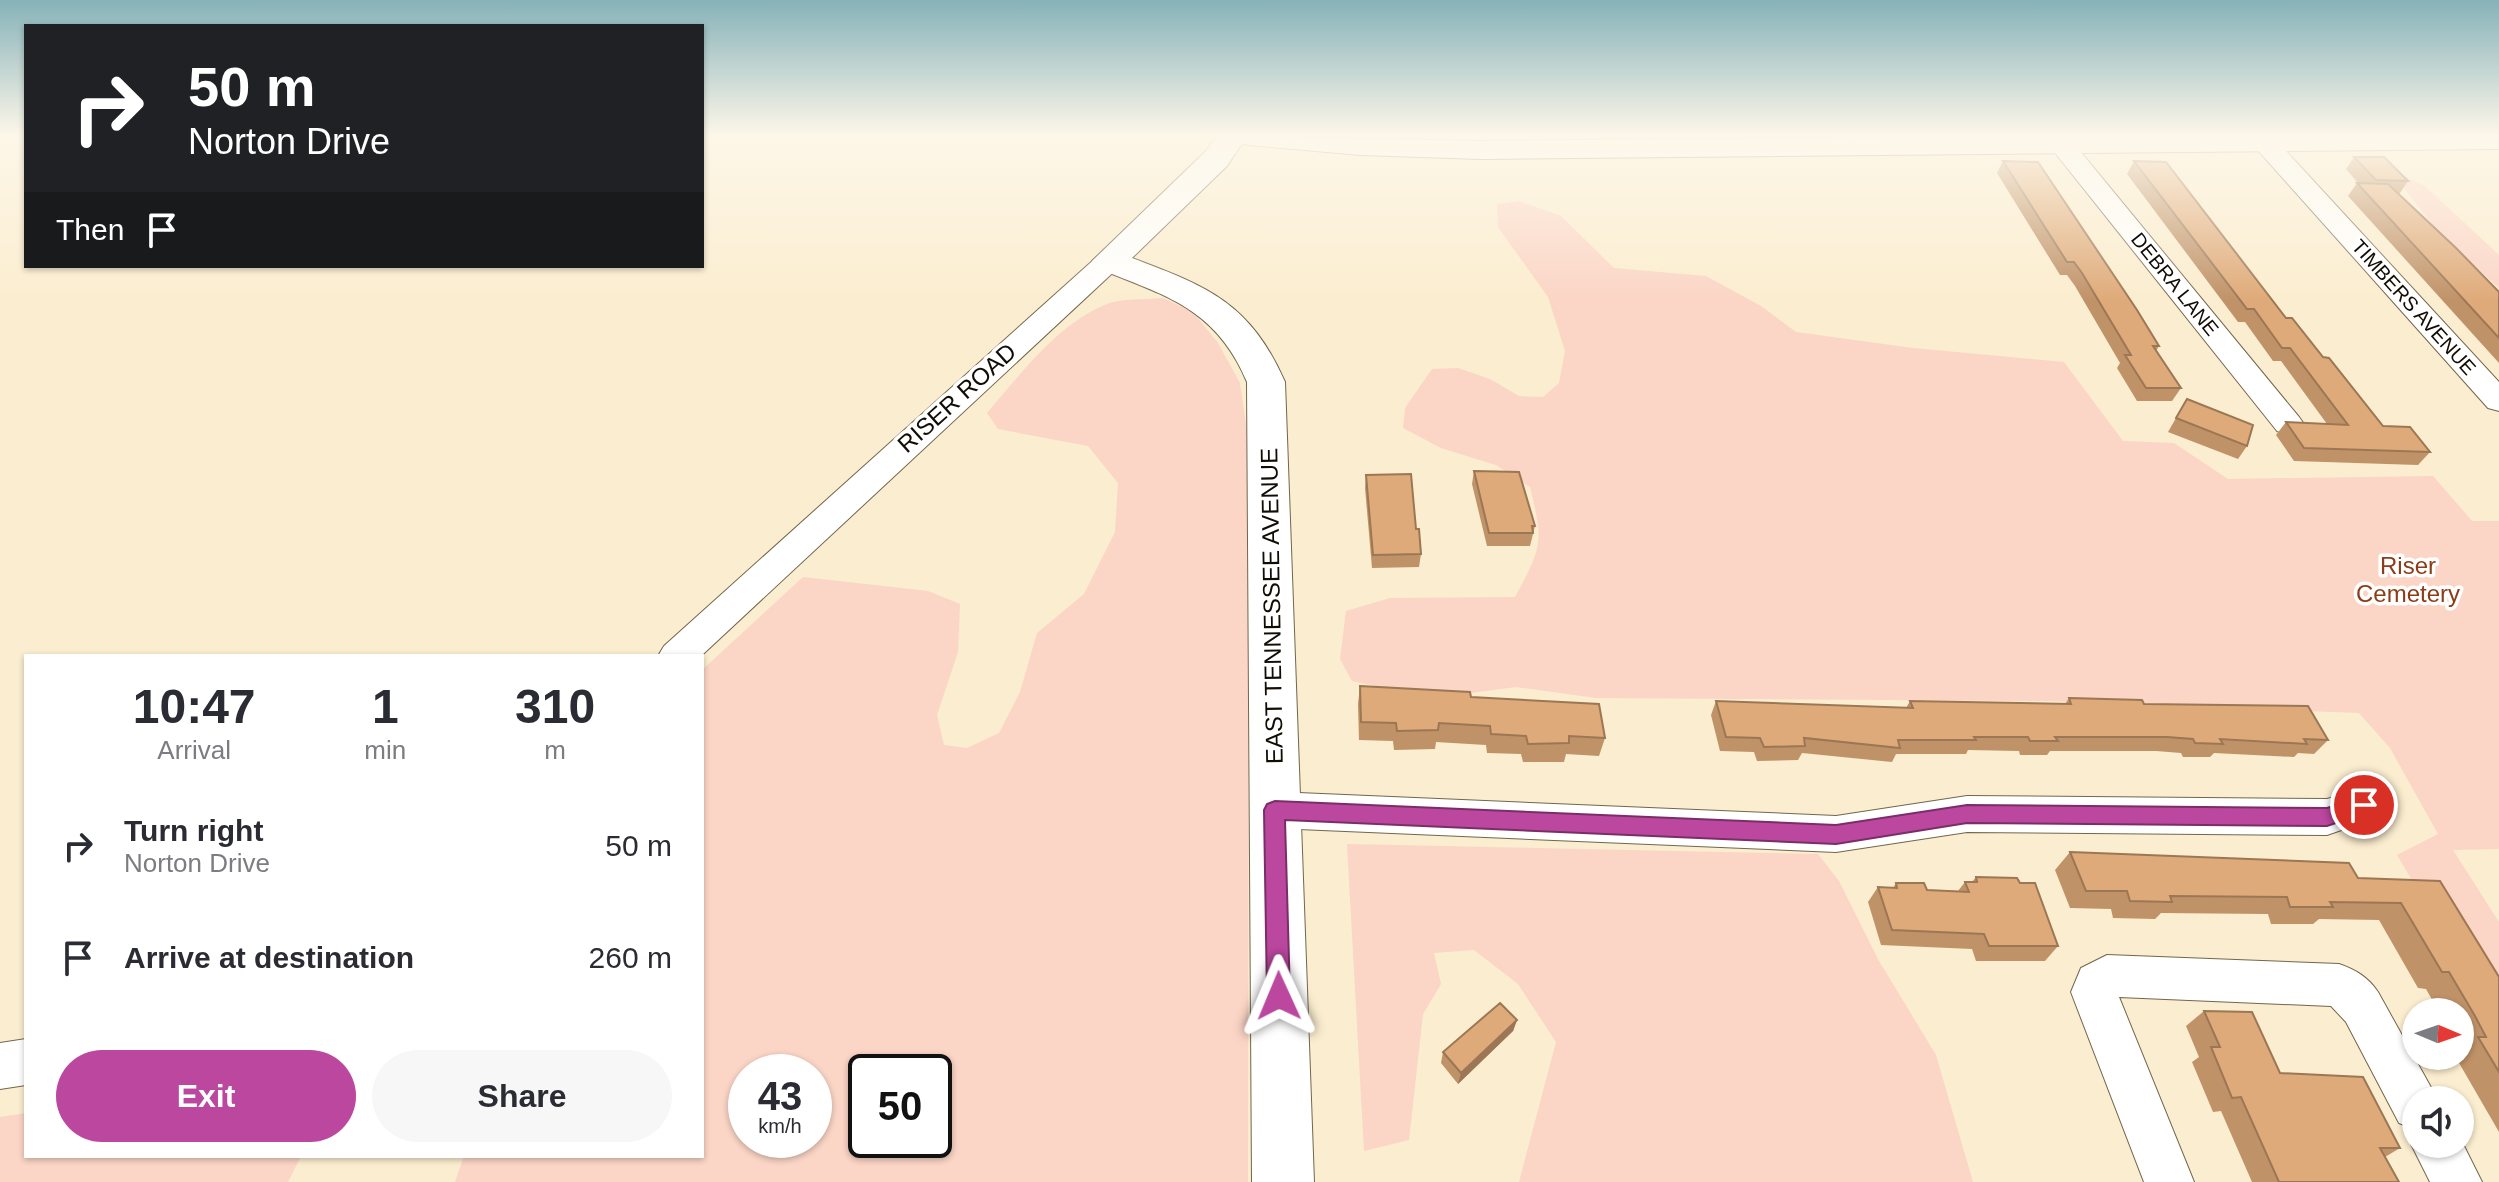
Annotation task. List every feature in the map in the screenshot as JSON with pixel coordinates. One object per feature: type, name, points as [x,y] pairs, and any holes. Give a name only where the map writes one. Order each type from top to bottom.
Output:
[{"type":"main road","name":"RISER ROAD","points":[[1109,261],[1182,191]]},
{"type":"main road","name":"EAST TENNESSEE AVENUE","points":[[1109,261],[1217,309],[1242,333],[1257,356],[1266,382],[1283,1182]]},
{"type":"street","name":"DEBRA LANE","points":[[2099,191],[2288,424]]},
{"type":"street","name":"TIMBERS AVENUE","points":[[2309,191],[2499,401]]},
{"type":"street","name":"RISER ROAD","points":[[679,654],[1109,261]]},
{"type":"street","points":[[1275,810],[1836,834],[1967,814],[2327,817],[2364,805]]},
{"type":"street","points":[[2169,1182],[2094,992],[2097,983],[2107,976],[2339,985],[2355,996],[2405,1086]]},
{"type":"street","points":[[0,1066],[24,1062]]},
{"type":"street","points":[[2444,1158],[2457,1182]]},
{"type":"green space","points":[[2406,191],[2431,191],[2499,255],[2499,288],[2439,233]]},
{"type":"green space","name":"Riser Cemetery","points":[[1519,201],[1561,216],[1614,268],[1706,276],[1761,306],[1796,332],[1913,348],[2064,362],[2123,441],[2174,443],[2228,479],[2433,476],[2472,521],[2499,521],[2499,849],[2453,850],[2499,922],[2499,1027],[2397,855],[2438,834],[2390,748],[2359,713],[2048,701],[1596,698],[1516,687],[1433,698],[1352,681],[1340,659],[1346,611],[1390,598],[1515,597],[1531,567],[1539,533],[1530,487],[1496,465],[1441,448],[1403,428],[1405,408],[1432,369],[1458,368],[1490,379],[1519,396],[1543,397],[1559,383],[1565,351],[1548,297],[1498,227],[1497,204]]},
{"type":"green space","points":[[1163,298],[1193,312],[1218,343],[1240,383],[1249,445],[1248,1182],[455,1182],[463,1158],[704,1158],[704,668],[803,577],[928,591],[960,604],[958,652],[937,715],[944,745],[967,748],[999,733],[1020,692],[1037,633],[1084,594],[1115,532],[1118,483],[1088,446],[998,429],[987,413],[1056,337],[1089,313],[1113,302]]},
{"type":"green space","points":[[1347,844],[1818,854],[1839,881],[1879,961],[1936,1055],[1973,1182],[1519,1182],[1556,1042],[1518,984],[1474,950],[1434,953],[1441,984],[1423,1014],[1409,1140],[1364,1151]]},
{"type":"green space","points":[[24,1113],[24,1158],[300,1158],[288,1182],[0,1182],[0,1117]]},
{"type":"building","points":[[2022,191],[2058,191],[2137,310],[2159,346],[2153,346],[2181,388],[2146,388],[2125,355],[2131,355],[2082,273],[2074,262],[2067,262]]},
{"type":"building","points":[[2157,191],[2188,191],[2286,318],[2292,318],[2323,357],[2329,358],[2383,426],[2410,427],[2430,452],[2304,448],[2286,422],[2348,425],[2290,348],[2282,348],[2254,309],[2247,309]]},
{"type":"building","points":[[2364,191],[2396,191],[2499,292],[2499,338]]},
{"type":"building","points":[[2187,399],[2253,425],[2247,446],[2176,418]]},
{"type":"building","points":[[1474,471],[1519,472],[1535,526],[1532,526],[1533,533],[1489,533]]},
{"type":"building","points":[[1411,474],[1421,554],[1373,555],[1366,475]]},
{"type":"building","points":[[1360,686],[1470,692],[1471,697],[1599,704],[1605,738],[1569,736],[1569,743],[1528,744],[1526,736],[1491,734],[1490,726],[1439,723],[1438,730],[1397,731],[1396,723],[1361,722]]},
{"type":"building","points":[[2069,698],[2142,700],[2144,704],[2308,706],[2328,740],[2304,739],[2307,744],[2220,739],[2223,744],[2195,743],[2193,739],[2167,737],[2055,737],[2058,741],[2030,741],[2028,737],[1974,737],[1976,740],[1898,740],[1900,748],[1804,738],[1805,746],[1764,747],[1760,738],[1726,737],[1716,701],[1913,708],[1910,701],[2071,704]]},
{"type":"building","points":[[2070,852],[2349,863],[2358,878],[2440,881],[2499,977],[2499,1072],[2478,1037],[2486,1037],[2474,1014],[2474,998],[2464,998],[2449,972],[2442,972],[2401,903],[2330,902],[2333,907],[2290,907],[2287,897],[2170,896],[2172,902],[2130,901],[2127,891],[2086,891]]},
{"type":"building","points":[[1976,877],[2017,878],[2020,883],[2035,883],[2058,946],[1989,946],[1984,934],[1892,930],[1878,887],[1897,888],[1896,883],[1924,883],[1927,890],[1969,892],[1965,882],[1977,882]]},
{"type":"building","points":[[1500,1003],[1517,1020],[1461,1073],[1443,1052]]},
{"type":"building","points":[[2204,1011],[2252,1012],[2280,1073],[2363,1077],[2400,1148],[2380,1148],[2399,1182],[2279,1182],[2241,1097],[2232,1098],[2211,1047],[2220,1047]]},
{"type":"route","points":[[1279,996],[1275,810],[1836,834],[1967,814],[2327,817],[2364,805]]}]
